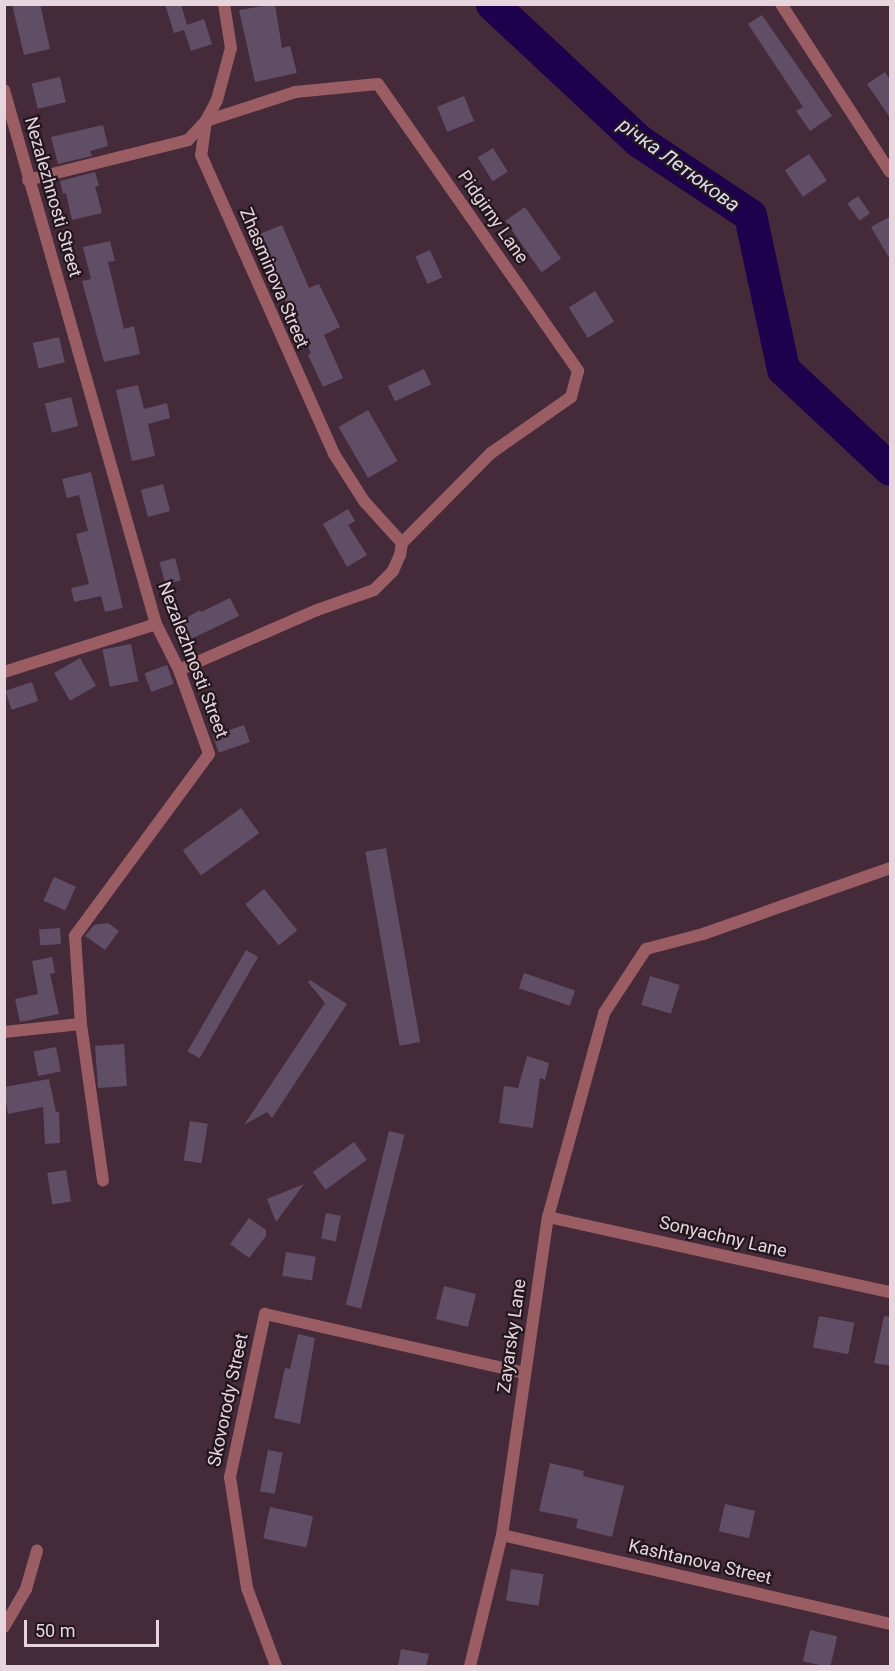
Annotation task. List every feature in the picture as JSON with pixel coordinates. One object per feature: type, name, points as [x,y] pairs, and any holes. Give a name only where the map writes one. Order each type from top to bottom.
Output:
[{"type":"street","name":"Zhasminova Street","points":[[224,4],[231,48],[217,100],[206,121],[201,155],[334,454],[364,501],[402,543]]},
{"type":"street","points":[[781,4],[891,171]]},
{"type":"street","name":"Pidgirny Lane","points":[[206,121],[295,92],[378,84],[578,371],[571,397],[491,453],[402,543]]},
{"type":"street","name":"Nezalezhnosti Street","points":[[4,90],[156,624],[179,670],[209,754],[75,936],[81,1023],[103,1180]]},
{"type":"street","points":[[28,180],[189,140],[206,121]]},
{"type":"street","points":[[179,670],[317,610],[374,590],[393,571],[402,543]]},
{"type":"street","points":[[4,672],[156,624]]},
{"type":"street","name":"Zayarsky Lane","points":[[470,1666],[502,1535],[548,1216],[604,1013],[646,949],[703,934],[891,868]]},
{"type":"street","points":[[4,1032],[81,1023]]},
{"type":"street","name":"Sonyachny Lane","points":[[548,1216],[891,1292]]},
{"type":"street","name":"Skovorody Street","points":[[276,1666],[247,1588],[230,1477],[265,1314],[524,1373]]},
{"type":"street","name":"Kashtanova Street","points":[[502,1535],[891,1624]]},
{"type":"street","points":[[4,1627],[26,1589],[37,1551]]},
{"type":"building","points":[[12,4],[40,4],[50,49],[24,55]]},
{"type":"building","points":[[165,4],[181,4],[187,25],[204,19],[212,44],[191,51],[184,30],[174,33]]},
{"type":"building","points":[[275,4],[282,48],[290,46],[297,73],[255,82],[239,10]]},
{"type":"building","points":[[762,15],[832,116],[810,131],[796,111],[803,107],[748,24]]},
{"type":"building","points":[[885,72],[891,81],[891,119],[867,84]]},
{"type":"building","points":[[60,77],[66,102],[38,109],[32,84]]},
{"type":"building","points":[[464,96],[474,121],[447,132],[437,107]]},
{"type":"building","points":[[103,125],[108,146],[90,151],[92,156],[58,164],[51,137]]},
{"type":"building","points":[[493,148],[508,172],[493,181],[478,158]]},
{"type":"building","points":[[809,154],[827,181],[803,197],[785,170]]},
{"type":"building","points":[[95,172],[99,186],[95,186],[102,213],[72,220],[66,193],[63,194],[60,181]]},
{"type":"building","points":[[858,196],[870,213],[859,221],[847,203]]},
{"type":"building","points":[[525,207],[561,259],[541,272],[505,221]]},
{"type":"building","points":[[891,216],[891,261],[871,227]]},
{"type":"building","points":[[282,225],[309,288],[319,284],[340,327],[324,335],[343,378],[323,387],[308,355],[311,353],[272,273],[257,235]]},
{"type":"building","points":[[110,241],[115,261],[108,262],[124,329],[134,326],[140,354],[104,362],[82,281],[91,279],[83,247]]},
{"type":"building","points":[[430,250],[442,277],[428,284],[415,257]]},
{"type":"building","points":[[595,291],[614,322],[588,338],[569,307]]},
{"type":"building","points":[[59,337],[65,362],[39,368],[33,343]]},
{"type":"building","points":[[424,369],[431,384],[395,401],[388,386]]},
{"type":"building","points":[[138,385],[144,409],[167,403],[170,418],[148,424],[155,456],[132,461],[116,390]]},
{"type":"building","points":[[71,397],[78,426],[52,433],[45,404]]},
{"type":"building","points":[[368,410],[398,461],[368,478],[339,427]]},
{"type":"building","points":[[91,472],[123,608],[105,612],[101,596],[74,602],[71,588],[89,584],[76,534],[88,531],[79,495],[67,498],[62,479]]},
{"type":"building","points":[[163,484],[170,511],[148,517],[141,490]]},
{"type":"building","points":[[348,509],[355,521],[348,525],[367,555],[347,567],[323,524]]},
{"type":"building","points":[[175,558],[181,580],[165,584],[160,562]]},
{"type":"building","points":[[230,598],[239,616],[189,640],[179,622],[200,610],[201,612]]},
{"type":"building","points":[[131,644],[138,681],[110,687],[103,650]]},
{"type":"building","points":[[80,658],[96,686],[70,701],[54,673]]},
{"type":"building","points":[[167,665],[174,684],[151,692],[144,673]]},
{"type":"building","points":[[32,682],[38,701],[12,710],[5,691]]},
{"type":"building","points":[[244,725],[250,742],[219,753],[213,736]]},
{"type":"building","points":[[241,808],[259,833],[201,875],[183,850]]},
{"type":"building","points":[[386,848],[420,1042],[400,1046],[365,852]]},
{"type":"building","points":[[54,877],[76,887],[65,911],[43,901]]},
{"type":"building","points":[[264,889],[297,930],[279,945],[245,904]]},
{"type":"building","points":[[108,923],[119,931],[105,950],[85,936],[94,925]]},
{"type":"building","points":[[60,928],[61,944],[40,945],[39,929]]},
{"type":"building","points":[[246,950],[258,957],[200,1058],[188,1051]]},
{"type":"building","points":[[52,957],[55,973],[50,974],[59,1014],[20,1022],[15,999],[38,994],[32,961]]},
{"type":"building","points":[[524,973],[575,991],[570,1006],[519,988]]},
{"type":"building","points":[[650,976],[680,985],[671,1014],[641,1005]]},
{"type":"building","points":[[310,980],[347,1004],[272,1118],[267,1112],[244,1125],[325,1003],[308,982]]},
{"type":"building","points":[[124,1044],[127,1086],[98,1088],[95,1046]]},
{"type":"building","points":[[56,1047],[61,1072],[38,1076],[33,1051]]},
{"type":"building","points":[[527,1056],[549,1063],[545,1080],[540,1078],[533,1128],[499,1123],[504,1086],[518,1088]]},
{"type":"building","points":[[49,1079],[56,1112],[59,1112],[60,1143],[45,1144],[43,1107],[8,1114],[4,1087]]},
{"type":"building","points":[[190,1121],[208,1124],[202,1163],[184,1161]]},
{"type":"building","points":[[389,1131],[405,1135],[361,1309],[346,1305]]},
{"type":"building","points":[[354,1142],[367,1160],[326,1190],[313,1172]]},
{"type":"building","points":[[66,1170],[71,1202],[52,1205],[47,1173]]},
{"type":"building","points":[[304,1184],[276,1222],[267,1199]]},
{"type":"building","points":[[326,1213],[341,1216],[336,1241],[321,1239]]},
{"type":"building","points":[[249,1218],[266,1230],[266,1236],[249,1258],[230,1244]]},
{"type":"building","points":[[286,1252],[316,1257],[312,1280],[282,1276]]},
{"type":"building","points":[[444,1286],[476,1294],[468,1327],[436,1319]]},
{"type":"building","points":[[819,1316],[854,1323],[848,1354],[813,1347]]},
{"type":"building","points":[[884,1316],[891,1317],[891,1366],[874,1363]]},
{"type":"building","points":[[298,1334],[315,1338],[300,1424],[274,1418],[285,1368],[290,1369]]},
{"type":"building","points":[[268,1450],[283,1453],[275,1494],[260,1491]]},
{"type":"building","points":[[550,1463],[584,1471],[583,1476],[624,1486],[612,1537],[576,1528],[578,1519],[539,1511]]},
{"type":"building","points":[[725,1504],[755,1511],[749,1538],[719,1531]]},
{"type":"building","points":[[270,1507],[313,1516],[306,1547],[263,1538]]},
{"type":"building","points":[[511,1569],[544,1574],[539,1606],[506,1601]]},
{"type":"building","points":[[810,1630],[837,1636],[830,1666],[803,1661]]},
{"type":"building","points":[[401,1649],[429,1654],[426,1666],[398,1666]]},
{"type":"waterway","name":"річка Летюкова","points":[[492,4],[639,141],[750,215],[783,369],[890,469]]}]
